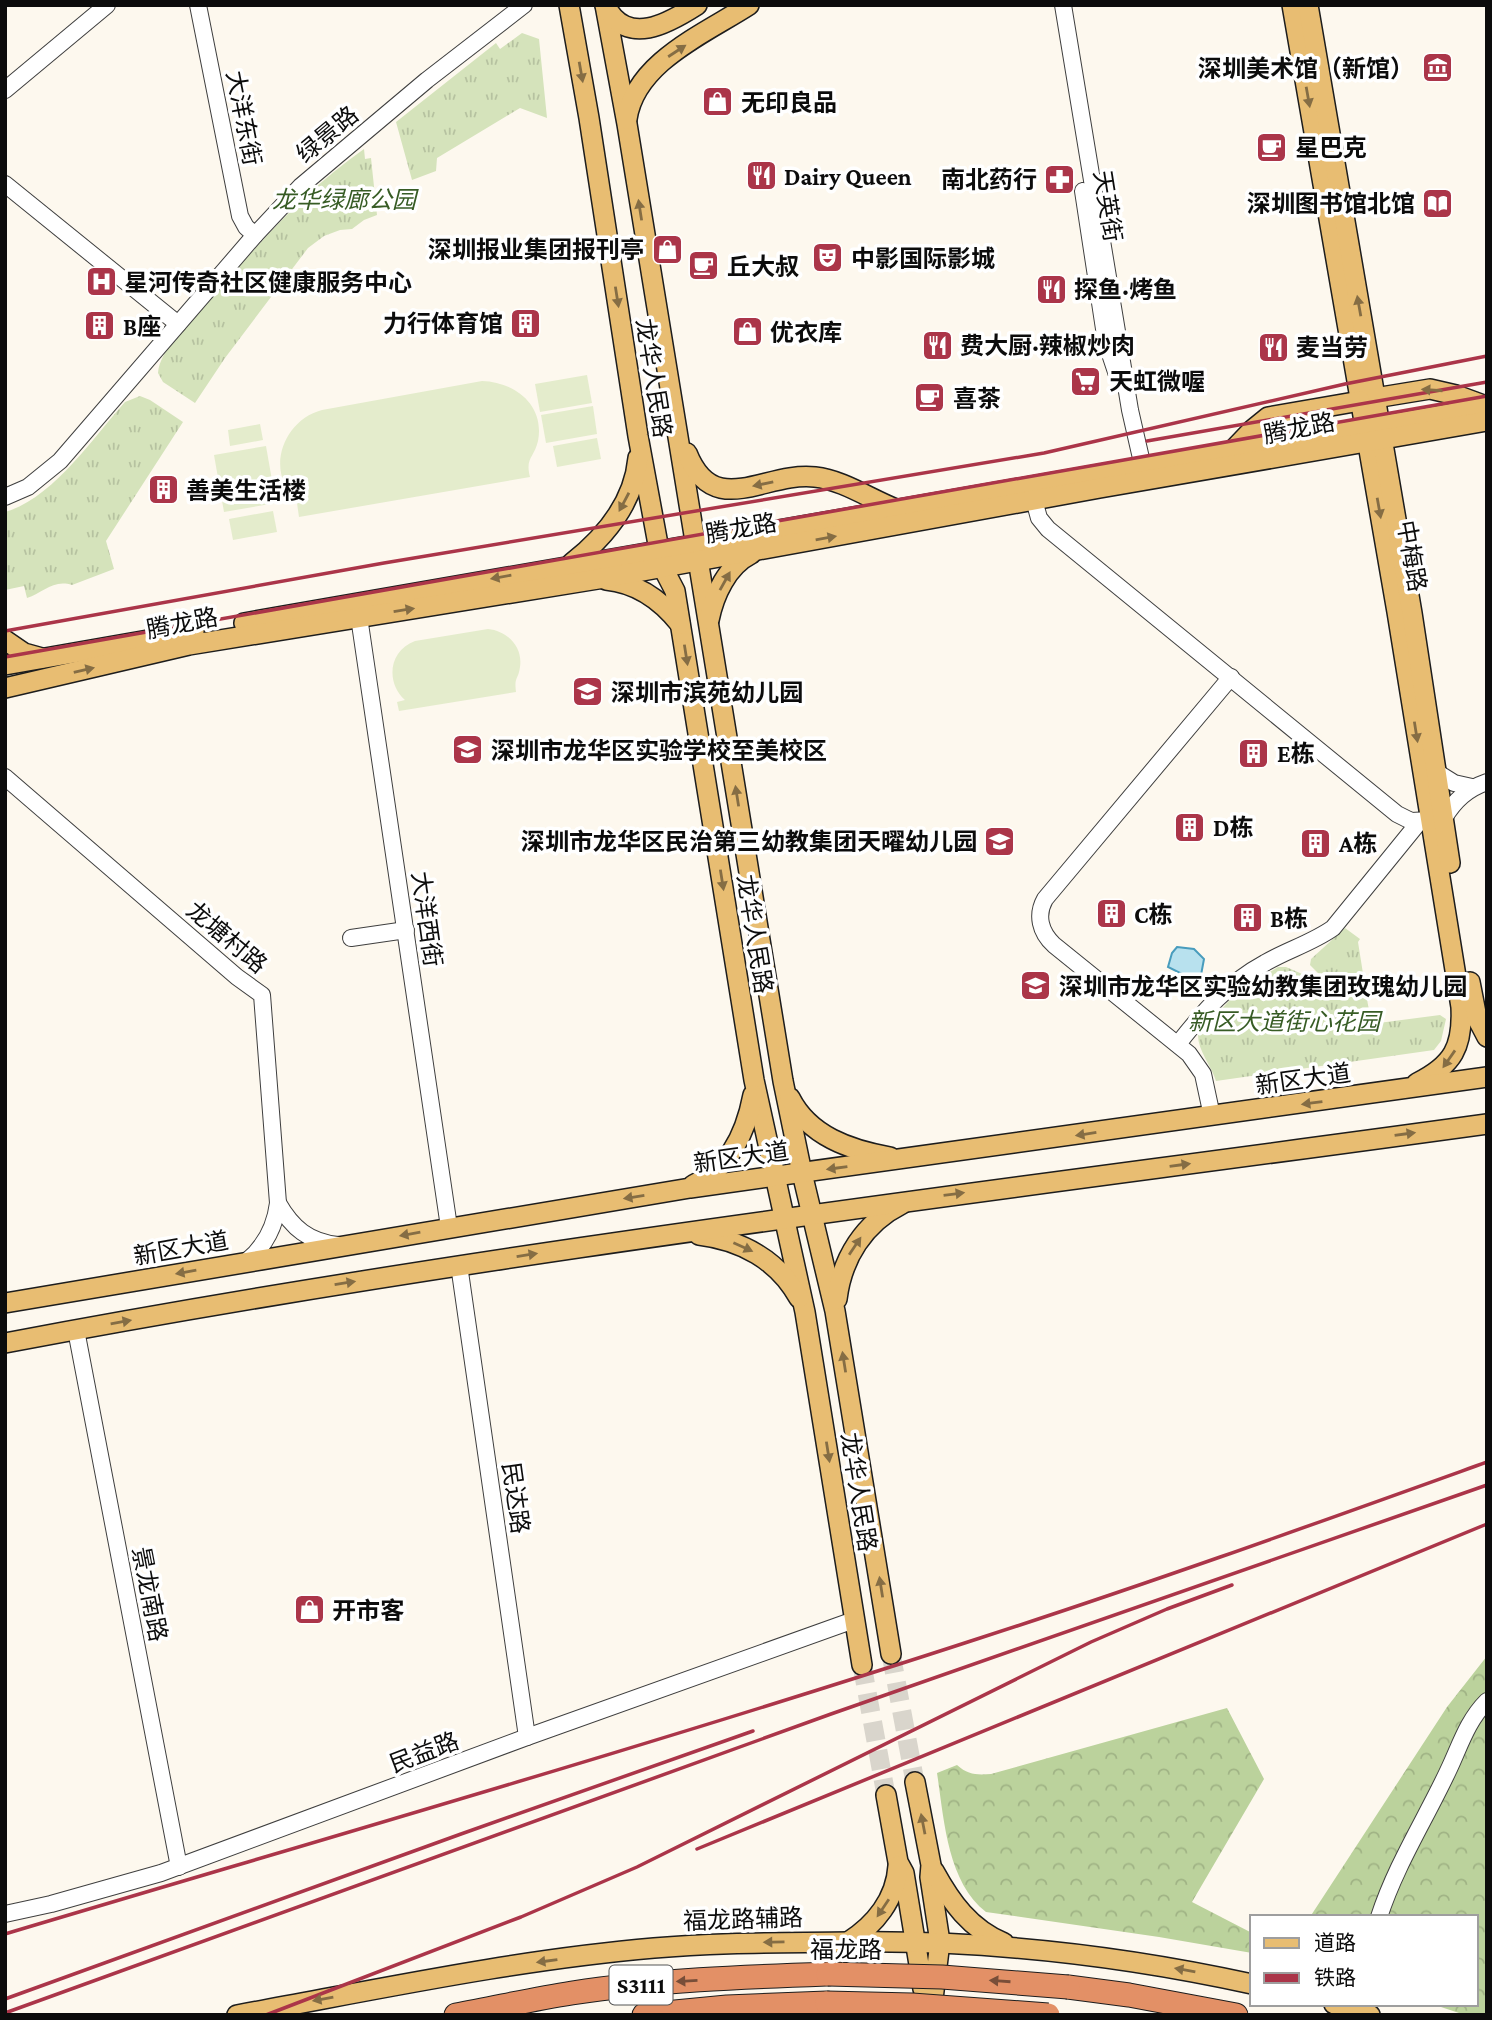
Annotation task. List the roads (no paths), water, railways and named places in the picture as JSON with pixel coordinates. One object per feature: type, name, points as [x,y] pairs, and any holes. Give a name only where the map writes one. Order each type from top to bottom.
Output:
[{"type":"highway","name":"福龙路","points":[[456,2015],[619,1987],[828,1974],[942,1977],[1068,1987],[1236,2015]]},
{"type":"highway","name":"S3111","points":[[644,2015],[727,2007],[827,2003],[912,2005],[1048,2015]]},
{"type":"main road","name":"龙华人民路","points":[[569,5],[638,436],[661,558],[675,591],[754,1080],[805,1312],[862,1665]]},
{"type":"main road","name":"龙华人民路","points":[[605,5],[627,124],[783,1081],[835,1311],[891,1654]]},
{"type":"main road","points":[[605,5],[613,16],[624,24],[648,29],[663,26],[697,5]]},
{"type":"main road","points":[[627,124],[634,95],[656,65],[749,5]]},
{"type":"main road","name":"中梅路","points":[[1292,5],[1368,399]]},
{"type":"main road","name":"中梅路","points":[[1308,5],[1461,1018],[1457,1046],[1444,1067],[1404,1090]]},
{"type":"main road","points":[[1237,455],[1252,430],[1268,417],[1430,389],[1487,406]]},
{"type":"main road","name":"腾龙路","points":[[1373,433],[1487,406]]},
{"type":"main road","name":"腾龙路","points":[[5,665],[568,566],[661,558],[696,552],[897,510],[1143,467],[1373,433],[1487,421]]},
{"type":"main road","points":[[675,423],[692,467],[701,478],[714,486],[734,490],[799,477],[820,477],[897,510]]},
{"type":"main road","name":"中梅路","points":[[1373,433],[1438,773],[1432,819],[1457,911],[1474,1007],[1487,1037]]},
{"type":"main road","points":[[568,566],[589,550],[621,510],[635,478],[638,436]]},
{"type":"main road","name":"腾龙路","points":[[696,552],[759,550],[1034,500],[1237,455]]},
{"type":"main road","points":[[709,625],[716,598],[732,568],[742,558],[759,550]]},
{"type":"main road","name":"腾龙路","points":[[9,689],[189,645],[598,579],[661,558]]},
{"type":"main road","points":[[598,579],[616,581],[645,592],[659,601],[681,624]]},
{"type":"main road","points":[[5,640],[24,653],[43,659]]},
{"type":"main road","name":"新区大道","points":[[5,1303],[682,1190],[1487,1077]]},
{"type":"main road","points":[[682,1190],[708,1177],[732,1151],[746,1124],[754,1080]]},
{"type":"main road","points":[[783,1081],[793,1104],[810,1125],[821,1133],[849,1147],[908,1158]]},
{"type":"main road","points":[[5,1343],[296,1290],[459,1265],[915,1199],[1487,1124]]},
{"type":"main road","points":[[835,1311],[842,1272],[852,1250],[881,1217],[915,1199]]},
{"type":"main road","points":[[677,1233],[723,1240],[758,1254],[788,1279],[805,1312]]},
{"type":"main road","points":[[915,1782],[931,1865],[930,1877],[940,1942],[929,2015]]},
{"type":"main road","points":[[848,1942],[862,1933],[884,1909],[897,1879],[898,1862],[886,1795]]},
{"type":"main road","points":[[898,1862],[904,1873],[929,2015]]},
{"type":"main road","points":[[931,1865],[953,1904],[966,1919],[982,1932],[1018,1949]]},
{"type":"main road","name":"福龙路辅路","points":[[237,2015],[499,1968],[597,1954],[706,1944],[940,1942],[1135,1961],[1250,1984]]},
{"type":"main road","points":[[1343,2006],[1361,2010]]},
{"type":"street","points":[[5,90],[107,5]]},
{"type":"street","name":"大洋东街","points":[[198,5],[240,216],[246,227],[255,235]]},
{"type":"street","name":"绿景路","points":[[5,498],[28,487],[60,461],[255,235],[326,164],[524,5]]},
{"type":"street","name":"天英街","points":[[1053,5],[1107,342],[1130,410]]},
{"type":"street","name":"天英街","points":[[1063,5],[1130,410],[1143,467]]},
{"type":"street","points":[[5,184],[178,324]]},
{"type":"street","points":[[1034,500],[1038,518],[1048,529],[1396,814],[1411,821],[1432,819]]},
{"type":"street","name":"大洋西街","points":[[359,617],[449,1227]]},
{"type":"street","points":[[1212,1116],[1203,1074],[1197,1064],[1178,1044],[1054,945],[1044,933],[1039,913],[1045,898],[1231,677]]},
{"type":"street","points":[[1438,773],[1454,783],[1480,785]]},
{"type":"street","name":"龙塘村路","points":[[5,777],[261,995],[278,1203],[270,1233],[247,1261]]},
{"type":"street","points":[[1178,1044],[1205,1009],[1227,988],[1265,963],[1321,937],[1333,928],[1432,819],[1480,785]]},
{"type":"street","points":[[351,938],[406,930]]},
{"type":"street","points":[[278,1203],[294,1227],[308,1238],[327,1244],[344,1245]]},
{"type":"street","name":"民达路","points":[[459,1265],[527,1737]]},
{"type":"street","name":"景龙南路","points":[[76,1330],[179,1867]]},
{"type":"street","name":"民益路","points":[[5,1914],[64,1901],[179,1867],[527,1737],[854,1620]]},
{"type":"street","points":[[1379,1915],[1408,1846],[1448,1771],[1468,1726],[1476,1712],[1487,1701]]},
{"type":"water","points":[[1177,947],[1194,949],[1204,959],[1201,975],[1192,979],[1168,967]]},
{"type":"tunnel","points":[[891,1654],[915,1782]]},
{"type":"tunnel","points":[[862,1665],[886,1795]]},
{"type":"railway","points":[[5,631],[384,563],[1044,453],[1345,384],[1487,356]]},
{"type":"railway","points":[[1147,441],[1487,382]]},
{"type":"railway","points":[[5,657],[1487,396]]},
{"type":"railway","points":[[5,1934],[492,1790],[856,1678],[1169,1575],[1487,1462]]},
{"type":"railway","points":[[5,2013],[831,1714],[1487,1485]]},
{"type":"railway","points":[[697,1849],[1487,1524]]},
{"type":"railway","points":[[266,2015],[521,1917],[637,1867],[1091,1642],[1167,1609],[1232,1585]]},
{"type":"railway","points":[[5,1999],[753,1731]]},
{"type":"place","name":"深圳美术馆（新馆）","points":[[1437,68]]},
{"type":"place","name":"无印良品","points":[[718,102]]},
{"type":"place","name":"星巴克","points":[[1272,147]]},
{"type":"place","name":"Dairy Queen","points":[[761,176]]},
{"type":"place","name":"南北药行","points":[[1060,179]]},
{"type":"place","name":"深圳图书馆北馆","points":[[1438,203]]},
{"type":"place","name":"深圳报业集团报刊亭","points":[[667,249]]},
{"type":"place","name":"中影国际影城","points":[[828,258]]},
{"type":"place","name":"丘大叔","points":[[704,266]]},
{"type":"place","name":"星河传奇社区健康服务中心","points":[[101,282]]},
{"type":"place","name":"探鱼·烤鱼","points":[[1051,289]]},
{"type":"place","name":"力行体育馆","points":[[526,323]]},
{"type":"place","name":"B座","points":[[100,326]]},
{"type":"place","name":"优衣库","points":[[747,332]]},
{"type":"place","name":"费大厨·辣椒炒肉","points":[[937,345]]},
{"type":"place","name":"麦当劳","points":[[1273,347]]},
{"type":"place","name":"天虹微喔","points":[[1086,381]]},
{"type":"place","name":"喜茶","points":[[930,398]]},
{"type":"place","name":"善美生活楼","points":[[163,490]]},
{"type":"place","name":"深圳市滨苑幼儿园","points":[[588,692]]},
{"type":"place","name":"深圳市龙华区实验学校至美校区","points":[[468,750]]},
{"type":"place","name":"E栋","points":[[1254,753]]},
{"type":"place","name":"D栋","points":[[1190,827]]},
{"type":"place","name":"深圳市龙华区民治第三幼教集团天曜幼儿园","points":[[1000,841]]},
{"type":"place","name":"A栋","points":[[1316,843]]},
{"type":"place","name":"C栋","points":[[1111,914]]},
{"type":"place","name":"B栋","points":[[1247,918]]},
{"type":"place","name":"深圳市龙华区实验幼教集团玫瑰幼儿园","points":[[1036,986]]},
{"type":"place","name":"开市客","points":[[309,1610]]},
{"type":"park label","name":"龙华绿廊公园","points":[[344,199]]},
{"type":"park label","name":"新区大道街心花园","points":[[1284,1021]]}]
